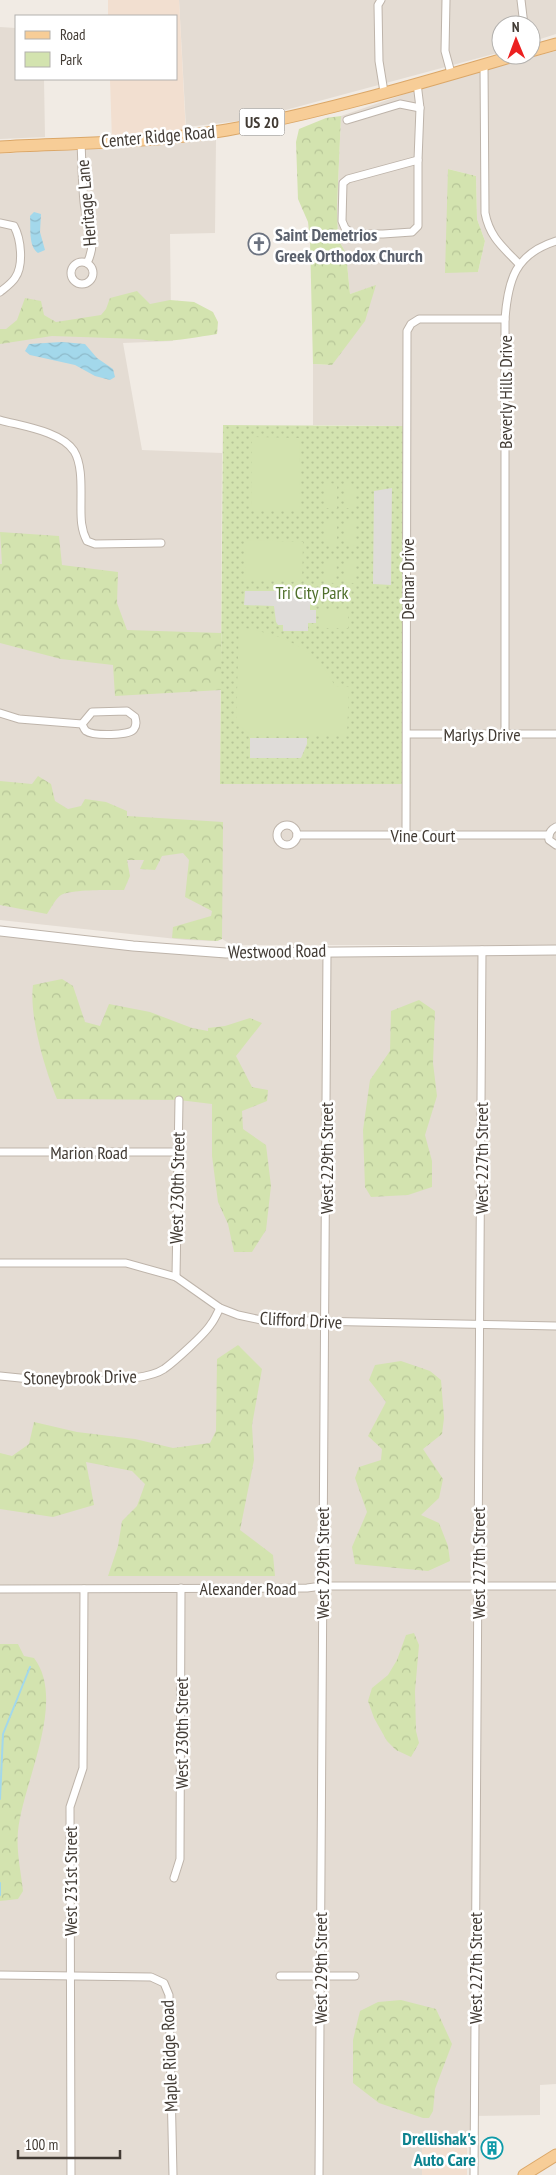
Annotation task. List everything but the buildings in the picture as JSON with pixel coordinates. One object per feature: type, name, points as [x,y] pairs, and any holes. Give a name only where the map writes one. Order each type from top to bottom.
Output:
[{"type":"main road","points":[[541,48],[556,44]]},
{"type":"main road","name":"Center Ridge Road","points":[[0,146],[178,137],[226,130],[298,115],[491,63]]},
{"type":"main road","points":[[524,2175],[556,2155]]},
{"type":"street","points":[[381,0],[378,5],[379,61],[384,92]]},
{"type":"street","points":[[446,0],[445,51],[451,73]]},
{"type":"street","points":[[521,0],[523,15]]},
{"type":"street","points":[[484,65],[485,213],[488,228],[500,245],[519,264],[540,246],[556,241]]},
{"type":"street","points":[[417,83],[420,108],[418,226],[412,232],[383,234],[353,234],[345,228],[342,221],[343,183],[348,179],[418,160]]},
{"type":"street","points":[[347,120],[400,104],[420,108]]},
{"type":"street","name":"Heritage Lane","points":[[81,143],[84,203],[92,233],[91,252],[88,263]]},
{"type":"street","points":[[0,223],[14,226],[20,248],[19,270],[15,278],[0,292]]},
{"type":"street","name":"Beverly Hills Drive","points":[[505,734],[505,319],[511,278],[519,264]]},
{"type":"street","name":"Delmar Drive","points":[[406,835],[406,337],[411,324],[419,319],[505,319]]},
{"type":"street","points":[[1,420],[47,432],[74,450],[79,466],[81,525],[87,542],[95,544],[161,544]]},
{"type":"street","points":[[0,713],[19,719],[82,724],[87,731],[95,734],[123,734],[135,728],[136,723],[132,713],[92,712],[82,724]]},
{"type":"street","name":"Marlys Drive","points":[[407,734],[556,734]]},
{"type":"street","points":[[556,827],[550,831],[549,835],[550,840],[556,845]]},
{"type":"street","name":"Vine Court","points":[[297,835],[549,835]]},
{"type":"street","name":"Westwood Road","points":[[0,930],[133,946],[226,953],[556,950]]},
{"type":"street","name":"West 227th Street","points":[[474,2175],[482,950]]},
{"type":"street","name":"West 229th Street","points":[[319,2175],[327,951]]},
{"type":"street","name":"West 230th Street","points":[[176,1277],[179,1100]]},
{"type":"street","name":"Marion Road","points":[[0,1152],[178,1152]]},
{"type":"street","name":"Clifford Drive","points":[[0,1263],[126,1263],[176,1277],[220,1308],[238,1315],[261,1320],[556,1326]]},
{"type":"street","name":"Stoneybrook Drive","points":[[0,1376],[28,1379],[112,1380],[145,1376],[163,1370],[210,1326],[220,1308]]},
{"type":"street","name":"Alexander Road","points":[[0,1589],[556,1586]]},
{"type":"street","name":"West 230th Street","points":[[174,1878],[180,1859],[181,1588]]},
{"type":"street","name":"West 231st Street","points":[[71,2175],[70,1807],[83,1768],[84,1589]]},
{"type":"street","name":"Maple Ridge Road","points":[[0,1975],[151,1977],[164,1983],[169,1995],[173,2175]]},
{"type":"street","points":[[280,1976],[355,1976]]},
{"type":"shaded area","points":[[108,0],[179,0],[186,135],[112,141],[110,80],[178,80],[178,15],[108,15]]},
{"type":"shaded area","points":[[179,0],[556,0],[556,34],[541,39],[541,15],[491,15],[491,55],[248,120],[186,127]]},
{"type":"shaded area","points":[[0,27],[15,28],[15,80],[44,80],[45,137],[0,139]]},
{"type":"shaded area","points":[[556,51],[556,945],[232,945],[222,939],[217,941],[186,940],[0,920],[0,154],[216,140],[215,233],[170,234],[173,341],[123,343],[142,450],[222,453],[220,784],[402,784],[403,426],[313,425],[313,364],[332,365],[375,286],[350,294],[346,253],[338,239],[337,207],[341,116],[454,77],[501,65],[541,65],[541,55]],"holes":[[[448,169],[476,176],[477,219],[485,241],[478,272]]]},
{"type":"shaded area","points":[[392,488],[391,585],[373,584],[374,491]]},
{"type":"shaded area","points":[[245,591],[310,591],[310,610],[316,610],[316,623],[308,623],[308,631],[283,631],[283,625],[278,625],[276,622],[274,606],[244,605]]},
{"type":"shaded area","points":[[250,738],[307,738],[307,744],[301,758],[250,758]]},
{"type":"shaded area","points":[[0,930],[208,951],[556,953],[556,2084],[540,2085],[540,2115],[470,2116],[470,2147],[422,2147],[422,2175],[0,2175]]},
{"type":"shaded area","points":[[422,2147],[467,2147],[467,2175],[422,2175]]},
{"type":"green space","points":[[341,116],[337,207],[338,239],[346,253],[350,294],[376,285],[365,321],[332,365],[313,364],[310,240],[308,222],[298,199],[296,142],[299,129],[326,118]]},
{"type":"green space","points":[[448,169],[476,176],[477,219],[485,241],[478,272],[445,273]]},
{"type":"green space","points":[[137,291],[150,304],[170,300],[194,302],[213,312],[218,322],[217,334],[158,341],[52,336],[0,344],[0,329],[6,329],[17,320],[25,298],[41,301],[44,315],[56,322],[101,315],[106,309],[110,298]]},
{"type":"green space","name":"Tri City Park","points":[[223,425],[403,426],[402,784],[220,784]]},
{"type":"green space","points":[[252,437],[300,438],[299,509],[251,509]]},
{"type":"green space","points":[[326,483],[337,484],[337,508],[326,508]]},
{"type":"green space","points":[[345,484],[356,484],[356,508],[344,508]]},
{"type":"green space","points":[[325,521],[337,521],[337,545],[325,545]]},
{"type":"green space","points":[[344,521],[356,521],[355,546],[344,545]]},
{"type":"green space","points":[[0,532],[59,536],[62,565],[118,572],[117,603],[127,630],[221,633],[221,690],[115,696],[113,665],[61,659],[0,643],[0,564],[2,564]]},
{"type":"green space","points":[[246,540],[303,542],[302,582],[245,580]]},
{"type":"green space","points":[[325,559],[337,559],[336,583],[325,583]]},
{"type":"green space","points":[[344,559],[355,559],[355,583],[344,583]]},
{"type":"green space","points":[[319,610],[348,610],[348,628],[319,628]]},
{"type":"green space","points":[[239,627],[282,638],[295,644],[317,661],[327,672],[335,686],[349,687],[347,734],[250,734],[236,723]]},
{"type":"green space","points":[[38,776],[51,784],[55,801],[68,809],[81,806],[85,799],[106,802],[127,811],[127,816],[223,822],[222,939],[217,941],[172,938],[173,927],[211,916],[212,911],[185,897],[189,860],[183,853],[162,856],[155,870],[140,869],[144,860],[127,860],[130,876],[124,890],[91,890],[66,893],[57,898],[47,914],[0,905],[0,781],[32,784]]},
{"type":"green space","points":[[62,979],[73,986],[85,1022],[100,1026],[109,1004],[150,1012],[192,1028],[208,1031],[208,1028],[225,1026],[250,1018],[262,1023],[236,1056],[252,1087],[268,1090],[267,1101],[242,1111],[243,1129],[266,1145],[271,1186],[266,1230],[252,1252],[234,1252],[228,1224],[218,1202],[212,1156],[212,1104],[179,1100],[57,1099],[39,1043],[32,998],[33,985]]},
{"type":"green space","points":[[419,1000],[435,1011],[433,1063],[437,1096],[425,1135],[432,1161],[432,1187],[408,1195],[371,1197],[365,1187],[363,1130],[370,1080],[390,1051],[391,1011]]},
{"type":"green space","points":[[238,1345],[262,1369],[252,1425],[254,1460],[240,1530],[273,1555],[275,1576],[108,1576],[118,1546],[122,1521],[137,1506],[145,1484],[132,1471],[86,1462],[94,1505],[53,1517],[0,1509],[0,1453],[12,1456],[29,1444],[34,1422],[77,1432],[135,1439],[173,1448],[210,1443],[216,1431],[217,1359]]},
{"type":"green space","points":[[401,1361],[430,1371],[441,1380],[444,1418],[442,1434],[423,1449],[443,1479],[439,1498],[421,1515],[439,1523],[448,1546],[450,1561],[428,1571],[355,1564],[352,1547],[367,1512],[355,1478],[359,1467],[381,1460],[382,1449],[368,1436],[386,1402],[369,1380],[375,1365]]},
{"type":"green space","points":[[414,1633],[419,1645],[415,1691],[416,1731],[419,1743],[411,1757],[396,1750],[387,1741],[374,1718],[368,1701],[372,1688],[388,1675],[397,1660],[406,1635]]},
{"type":"green space","points":[[0,1644],[18,1644],[24,1656],[34,1658],[43,1676],[46,1696],[45,1719],[21,1811],[18,1831],[18,1853],[23,1891],[18,1899],[0,1901]]},
{"type":"green space","points":[[401,2000],[436,2009],[452,2044],[435,2089],[433,2111],[429,2118],[423,2118],[379,2103],[353,2083],[353,2040],[360,2011],[378,2002]]},
{"type":"water","points":[[34,212],[41,214],[40,232],[45,250],[38,253],[33,246],[31,236],[30,216]]},
{"type":"water","points":[[62,342],[85,344],[97,358],[113,369],[115,377],[110,380],[95,376],[75,365],[30,355],[25,351],[29,344]]},
{"type":"waterway","points":[[0,1799],[3,1734],[30,1667]]},
{"type":"waterway","points":[[0,1883],[0,1895]]},
{"type":"place","name":"Saint Demetrios Greek Orthodox Church","points":[[259,244]]},
{"type":"place","name":"Drellishak's Auto Care","points":[[492,2148]]}]
